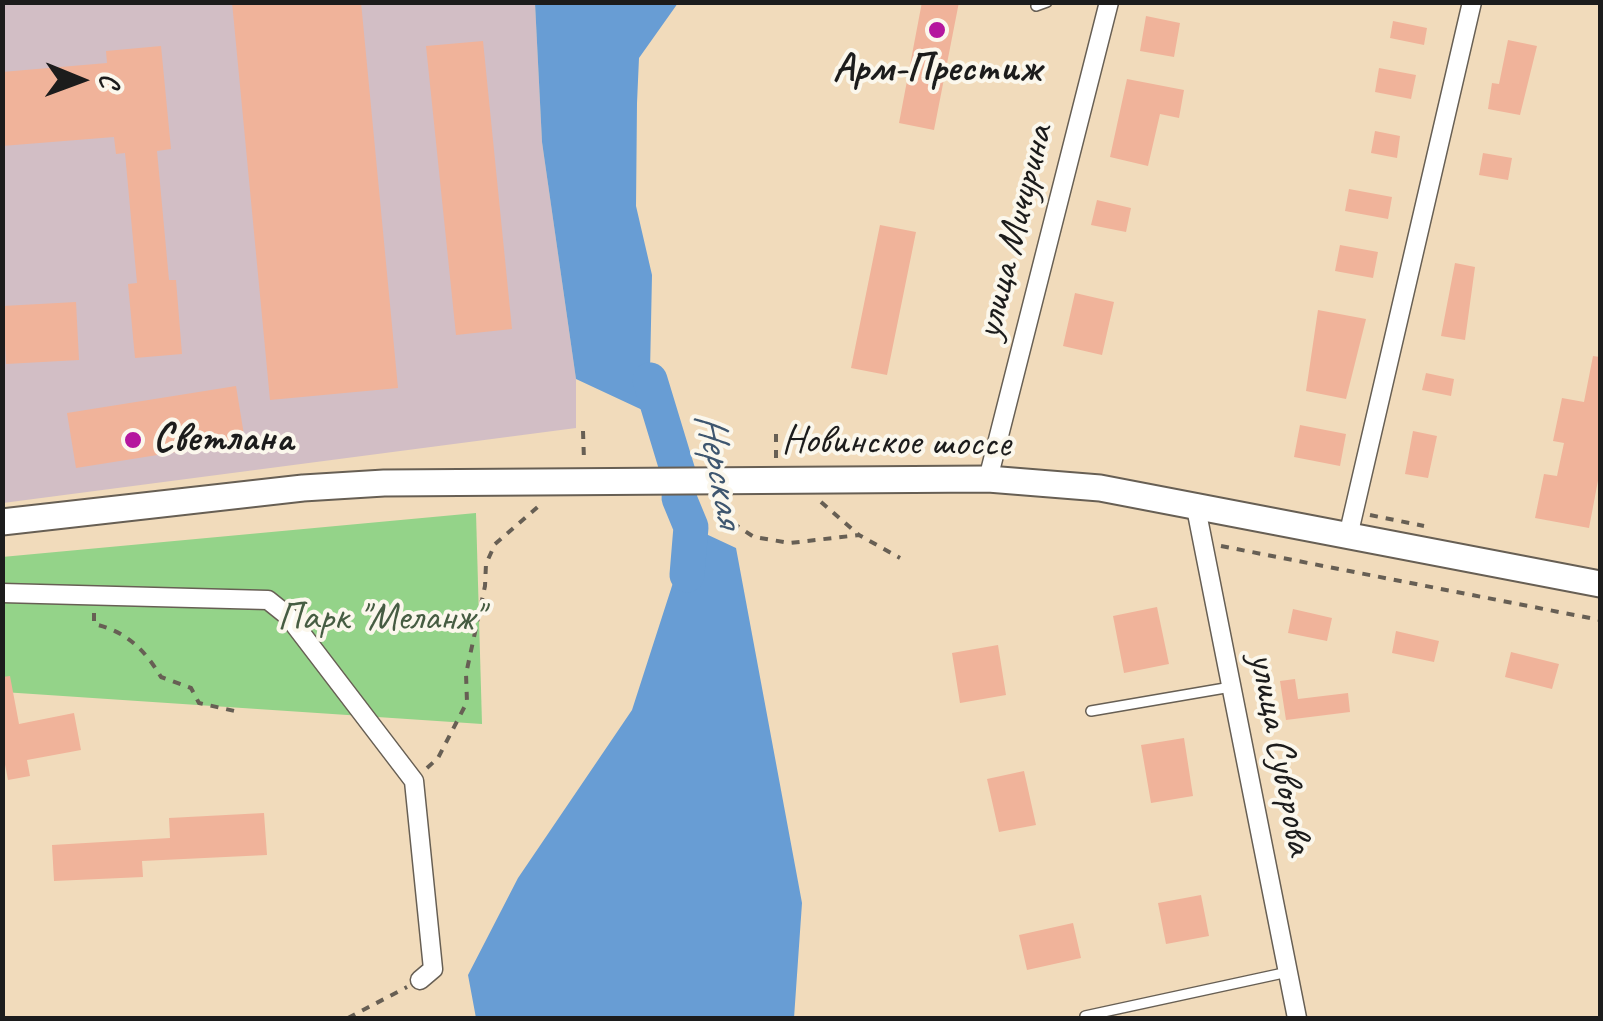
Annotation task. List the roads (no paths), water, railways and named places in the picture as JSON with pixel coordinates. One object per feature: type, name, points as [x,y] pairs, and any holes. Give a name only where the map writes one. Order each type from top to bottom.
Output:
[{"type":"street","name":"улица Мичурина","points":[[988,479],[1109,2]]},
{"type":"street","points":[[1349,532],[1472,2]]},
{"type":"street","name":"Новинское шоссе","points":[[2,522],[302,488],[583,475],[775,473],[988,479],[1100,488],[1195,503],[1600,584]]},
{"type":"street","name":"улица Суворова","points":[[1195,503],[1297,1018]]},
{"type":"street","points":[[2,594],[268,600],[288,616],[414,781],[433,968],[420,980]]},
{"type":"lane","points":[[1036,6],[1047,2]]},
{"type":"lane","points":[[1091,711],[1231,687]]},
{"type":"lane","points":[[1085,1016],[1288,972]]},
{"type":"water","points":[[535,3],[678,3],[639,58],[637,103],[636,206],[652,275],[650,372],[666,421],[576,379],[542,142]]},
{"type":"water","points":[[691,527],[736,548],[802,903],[794,1018],[476,1018],[468,975],[518,878],[632,710]]},
{"type":"waterway","name":"Нерская","points":[[650,380],[681,482],[679,498],[691,527],[687,575]]},
{"type":"place","name":"Арм-Престиж","points":[[937,30]]},
{"type":"place","name":"Светлана","points":[[133,440]]},
{"type":"park label","name":"Парк \"Меланж\"","points":[[380,619]]}]
